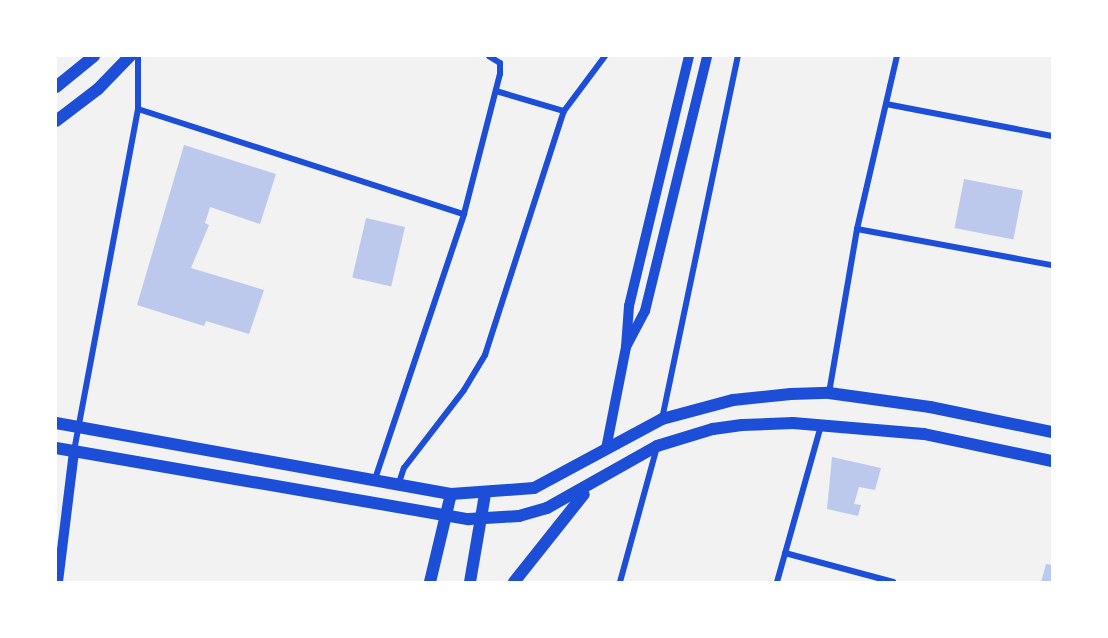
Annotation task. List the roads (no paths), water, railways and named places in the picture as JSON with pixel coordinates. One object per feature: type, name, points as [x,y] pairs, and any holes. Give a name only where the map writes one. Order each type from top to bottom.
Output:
[{"type":"main road","points":[[56,87],[94,56]]},
{"type":"main road","points":[[56,121],[98,89],[130,56]]},
{"type":"main road","points":[[56,423],[374,482],[451,494],[485,494],[534,488],[662,419],[733,400],[829,393],[930,407],[1053,432]]},
{"type":"main road","points":[[56,448],[445,517],[481,519],[519,516],[547,508],[591,486],[657,446],[712,429],[742,425],[821,424],[924,435],[1053,461]]},
{"type":"main road","points":[[514,582],[556,525],[591,486]]},
{"type":"main road","points":[[430,582],[451,494]]},
{"type":"main road","points":[[470,582],[485,494]]},
{"type":"street","points":[[58,582],[74,451],[138,109],[138,56]]},
{"type":"street","points":[[374,482],[464,214],[500,74],[500,63],[489,56]]},
{"type":"street","points":[[398,486],[410,460],[464,390],[485,355],[564,111],[605,56]]},
{"type":"street","points":[[606,449],[626,347],[628,306],[689,56]]},
{"type":"street","points":[[626,347],[645,311],[707,56]]},
{"type":"street","points":[[662,419],[738,56]]},
{"type":"street","points":[[829,393],[857,229],[897,56]]},
{"type":"street","points":[[496,91],[564,111]]},
{"type":"street","points":[[886,104],[1053,136]]},
{"type":"street","points":[[138,109],[464,214]]},
{"type":"street","points":[[857,229],[1053,265]]},
{"type":"street","points":[[777,582],[821,424]]},
{"type":"street","points":[[620,582],[657,446]]},
{"type":"street","points":[[785,553],[893,582]]}]
